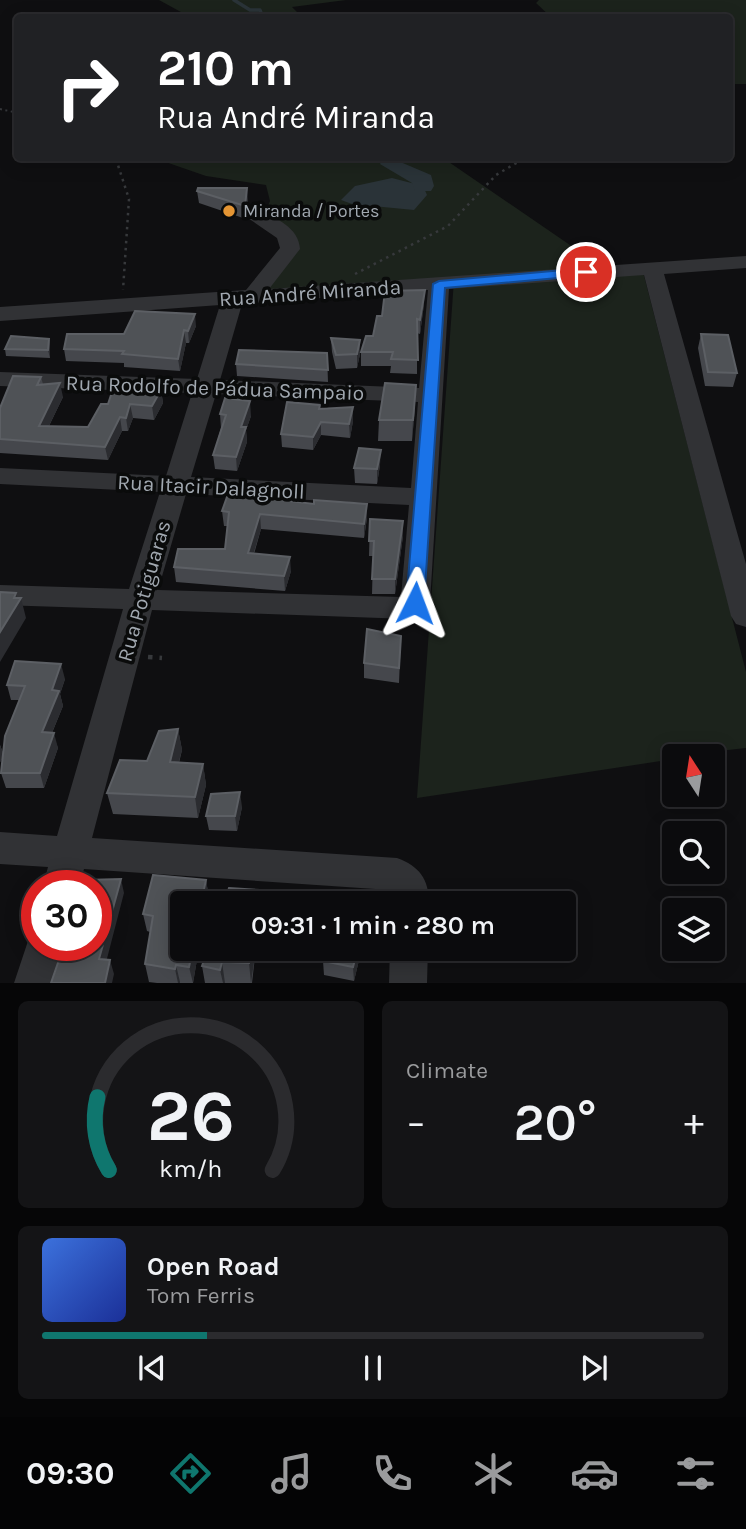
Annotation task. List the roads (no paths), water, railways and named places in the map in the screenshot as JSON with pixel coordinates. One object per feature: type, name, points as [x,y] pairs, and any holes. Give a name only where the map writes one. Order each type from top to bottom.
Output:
[{"type":"street","points":[[242,298],[290,249],[291,242],[287,234],[258,218]]},
{"type":"street","name":"Rua André Miranda","points":[[2,316],[746,262]]},
{"type":"street","points":[[652,267],[746,617]]},
{"type":"street","points":[[0,594],[140,601],[409,608],[415,603],[439,284]]},
{"type":"street","name":"Rua Potiguaras","points":[[66,870],[175,485],[206,388],[242,298]]},
{"type":"street","name":"Rua Rodolfo de Pádua Sampaio","points":[[0,379],[429,396]]},
{"type":"street","name":"Rua Itacir Dalagnoll","points":[[0,476],[421,498]]},
{"type":"street","points":[[0,848],[66,870]]},
{"type":"street","points":[[112,872],[404,888]]},
{"type":"street","points":[[33,983],[39,961]]},
{"type":"street","points":[[408,983],[409,961]]},
{"type":"waterway","points":[[234,0],[250,10],[260,10],[262,14]]},
{"type":"waterway","points":[[391,164],[423,180],[423,186]]},
{"type":"place","name":"Miranda / Portes","points":[[229,211]]}]
